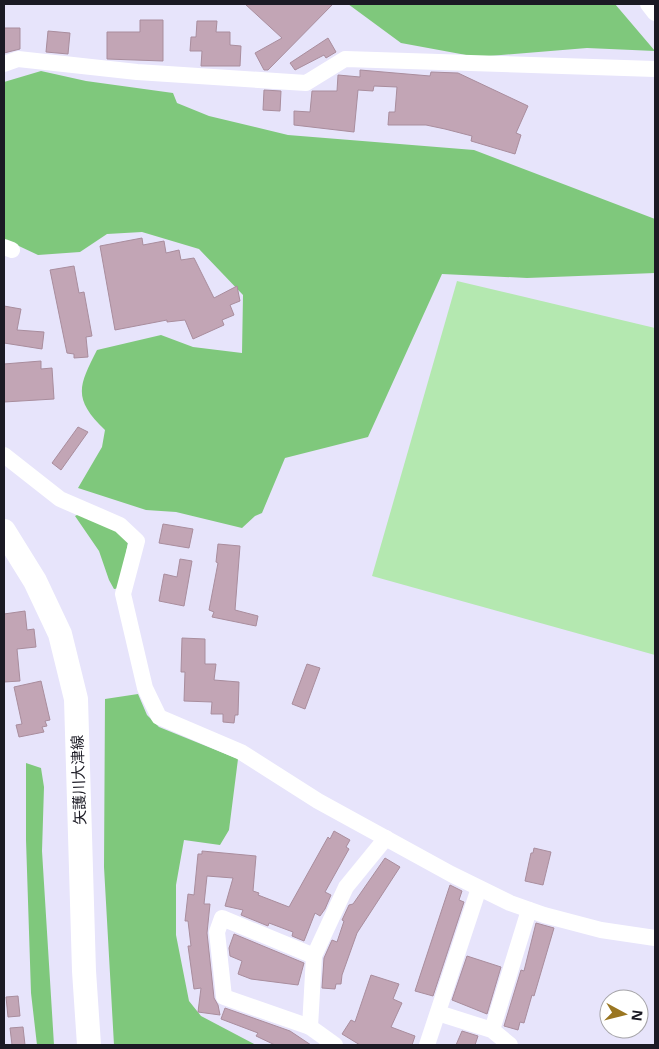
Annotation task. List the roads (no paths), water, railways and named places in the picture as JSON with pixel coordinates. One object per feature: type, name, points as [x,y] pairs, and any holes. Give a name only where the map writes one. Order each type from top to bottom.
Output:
[{"type":"main road","name":"矢護川大津線","points":[[4,531],[35,581],[60,634],[76,699],[84,970],[89,1045]]},
{"type":"street","points":[[648,4],[655,12]]},
{"type":"street","points":[[4,64],[18,59],[137,72],[306,83],[345,59],[655,69]]},
{"type":"street","points":[[4,455],[60,499],[120,525],[137,541],[124,594],[146,688],[159,717],[241,752],[318,801],[479,888],[529,910],[602,930],[655,938]]},
{"type":"street","points":[[310,1027],[314,956],[346,887],[386,838]]},
{"type":"street","points":[[427,1045],[479,888]]},
{"type":"street","points":[[492,1030],[529,910]]},
{"type":"street","points":[[314,956],[222,918],[217,932],[224,997],[310,1027],[336,1045]]},
{"type":"street","points":[[438,1013],[492,1030],[510,1045]]}]
